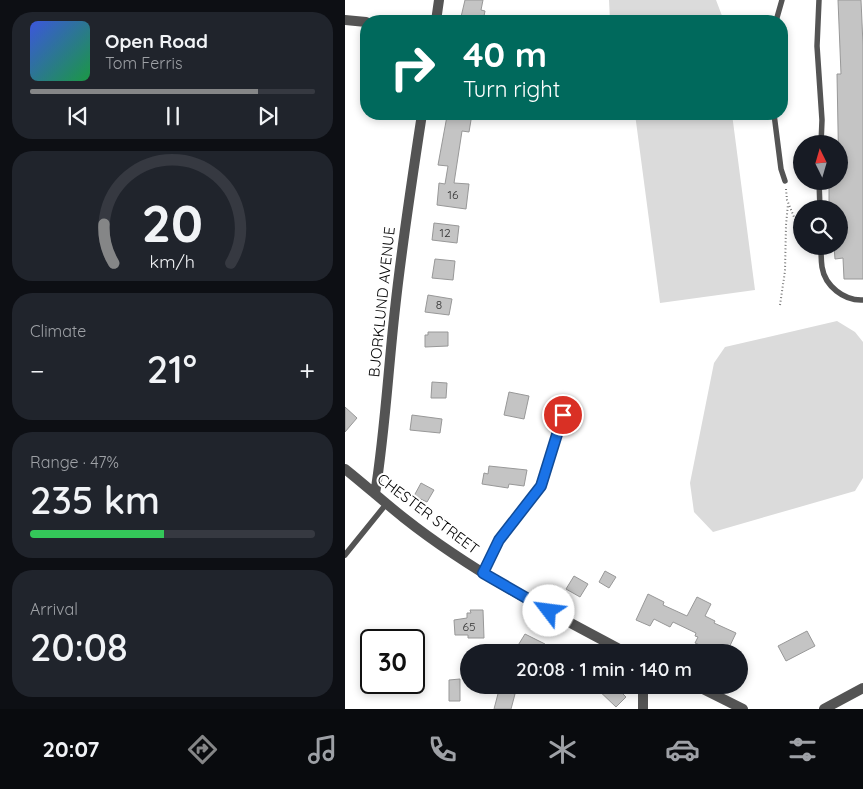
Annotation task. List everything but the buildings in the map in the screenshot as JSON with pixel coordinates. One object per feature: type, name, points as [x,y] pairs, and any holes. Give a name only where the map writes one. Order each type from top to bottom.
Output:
[{"type":"street","points":[[437,15],[439,0]]},
{"type":"street","points":[[345,20],[360,21]]},
{"type":"street","name":"BJORKLUND AVENUE","points":[[375,494],[385,419],[395,308],[409,196],[421,120]]},
{"type":"street","name":"CHESTER STREET","points":[[345,469],[404,518],[483,573],[611,644]]},
{"type":"street","points":[[824,709],[863,688]]},
{"type":"street","points":[[643,694],[643,709]]},
{"type":"street","points":[[713,694],[743,709]]},
{"type":"lane","points":[[778,15],[782,0]]},
{"type":"lane","points":[[819,0],[817,46],[823,120],[822,135]]},
{"type":"lane","points":[[775,120],[781,170],[785,181]]},
{"type":"lane","points":[[821,255],[822,268],[832,287],[844,297],[863,300]]},
{"type":"lane","points":[[483,573],[499,540],[541,486],[563,415]]},
{"type":"lane","points":[[345,555],[387,504]]},
{"type":"path","points":[[780,305],[785,271],[788,204],[785,181]]},
{"type":"path","points":[[788,204],[793,216]]},
{"type":"shaded area","points":[[609,0],[716,0],[722,15],[610,15]]},
{"type":"shaded area","points":[[636,120],[733,120],[755,290],[660,303]]},
{"type":"shaded area","points":[[837,321],[855,332],[863,342],[863,478],[855,491],[713,532],[694,512],[690,483],[714,363],[725,347]]},
{"type":"route","points":[[549,611],[483,573],[499,540],[541,486],[563,415]]}]
